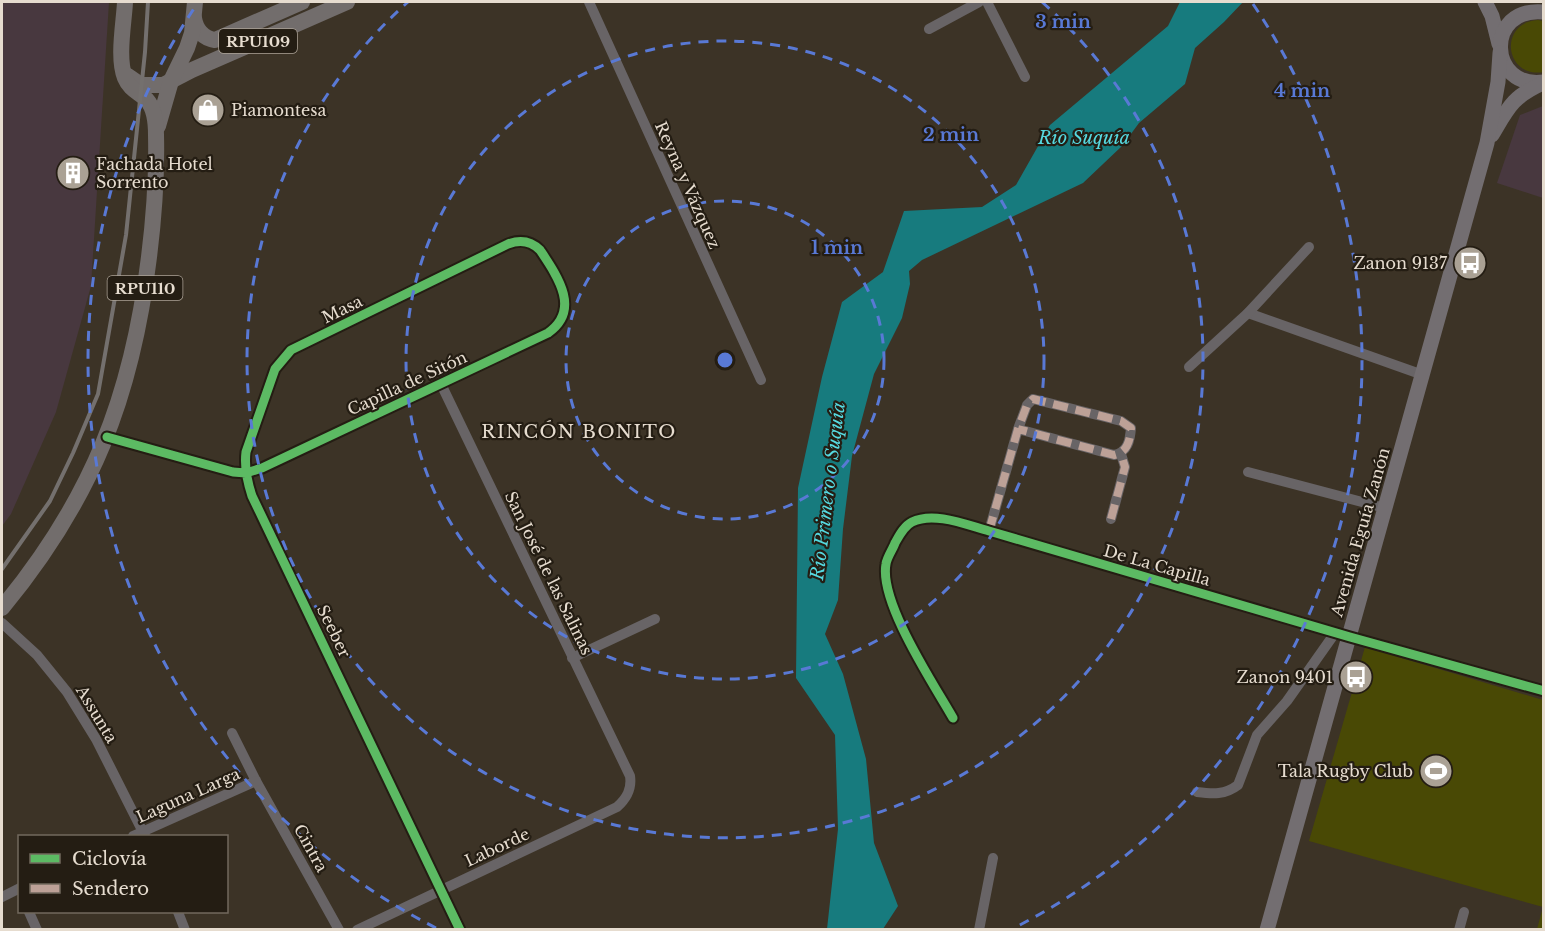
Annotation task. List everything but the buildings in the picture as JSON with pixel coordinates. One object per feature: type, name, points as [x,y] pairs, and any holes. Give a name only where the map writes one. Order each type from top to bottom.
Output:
[{"type":"main road","points":[[122,58],[125,2]]},
{"type":"main road","name":"RPU109","points":[[194,10],[200,32],[209,39],[215,40],[302,2]]},
{"type":"main road","name":"RPU109","points":[[122,58],[128,76],[138,84],[158,86],[347,2]]},
{"type":"main road","points":[[1485,2],[1492,16],[1504,65],[1518,78],[1530,82],[1544,82]]},
{"type":"main road","points":[[1526,2],[1544,11]]},
{"type":"main road","name":"RPU110","points":[[2,608],[51,542],[88,479],[107,437],[125,384],[140,323],[153,227],[156,134],[171,81],[187,48],[194,10]]},
{"type":"main road","points":[[1500,50],[1502,33],[1512,20],[1527,12],[1544,11]]},
{"type":"main road","name":"Avenida Eguía Zanón","points":[[1267,930],[1487,143],[1498,82],[1500,50]]},
{"type":"main road","name":"RPU110","points":[[122,58],[123,72],[129,87],[146,99],[152,109],[156,134]]},
{"type":"main road","name":"Avenida Eguía Zanón","points":[[1487,143],[1516,98],[1544,82]]},
{"type":"street","name":"Reyna y Vázquez","points":[[589,2],[761,380]]},
{"type":"street","points":[[929,29],[979,2]]},
{"type":"street","points":[[987,2],[1025,77]]},
{"type":"street","name":"Masa","points":[[246,473],[244,463],[246,452],[275,369],[291,350],[508,244],[516,241],[527,242]]},
{"type":"street","name":"Capilla de Sitón","points":[[246,473],[262,468],[441,384],[548,333],[558,326],[564,317],[564,296],[547,260],[534,244],[527,242]]},
{"type":"street","points":[[1189,367],[1248,313],[1310,247]]},
{"type":"street","points":[[1248,313],[1423,375]]},
{"type":"street","name":"San José de las Salinas","points":[[441,384],[630,776]]},
{"type":"street","points":[[989,531],[1018,429],[1027,405],[1033,399],[1121,421],[1131,428],[1130,440],[1121,454],[1114,455],[1018,429]]},
{"type":"street","points":[[107,437],[232,472],[246,473]]},
{"type":"street","points":[[1111,519],[1125,466],[1121,454]]},
{"type":"street","points":[[1248,472],[1385,508]]},
{"type":"street","name":"Seeber","points":[[246,473],[252,496],[460,930]]},
{"type":"street","name":"De La Capilla","points":[[953,718],[897,619],[887,586],[886,564],[900,533],[912,522],[929,519],[950,521],[989,531],[1335,633],[1544,691]]},
{"type":"street","points":[[572,658],[654,619]]},
{"type":"street","name":"Assunta","points":[[2,622],[37,655],[67,692],[96,739],[140,835]]},
{"type":"street","points":[[1197,792],[1221,794],[1238,785],[1257,735],[1287,701],[1335,633]]},
{"type":"street","name":"Cintra","points":[[232,733],[256,781],[339,930]]},
{"type":"street","name":"Laborde","points":[[357,930],[617,807],[628,793],[631,784],[630,776]]},
{"type":"street","name":"Laguna Larga","points":[[140,835],[256,781]]},
{"type":"street","points":[[979,930],[993,858]]},
{"type":"street","points":[[2,897],[18,889]]},
{"type":"street","points":[[1459,930],[1464,912]]},
{"type":"street","points":[[29,913],[37,930]]},
{"type":"street","points":[[178,913],[185,930]]},
{"type":"shaded area","points":[[2,2],[109,2],[91,286],[56,412],[11,514],[2,526]]},
{"type":"shaded area","points":[[1543,21],[1544,72],[1531,72],[1521,67],[1514,59],[1511,49],[1512,39],[1516,30],[1525,23]]},
{"type":"shaded area","points":[[1543,106],[1543,198],[1497,183],[1520,115]]},
{"type":"shaded area","name":"Tala Rugby Club","points":[[1365,647],[1543,700],[1543,907],[1309,841]]},
{"type":"shaded area","points":[[1543,907],[1543,929],[1537,929]]},
{"type":"water","name":"Río Suquía","points":[[1180,2],[1243,2],[1195,48],[1185,84],[1139,123],[1122,146],[1083,183],[922,260],[909,271],[910,284],[902,318],[874,374],[852,456],[843,529],[838,600],[825,634],[843,674],[866,759],[874,843],[898,906],[883,929],[827,929],[838,829],[835,735],[796,678],[798,488],[822,377],[842,302],[883,272],[904,211],[982,207],[1016,185],[1050,125],[1168,26]]},
{"type":"railway","points":[[2,569],[50,501],[98,394],[126,235],[148,2]]},
{"type":"marked path","points":[[989,531],[1018,429],[1027,405],[1033,399],[1121,421],[1131,428],[1129,441],[1125,448],[1114,455],[1018,429]]},
{"type":"marked path","points":[[1111,519],[1125,467],[1121,454]]},
{"type":"cycle path","points":[[107,437],[233,472],[246,473],[262,468],[548,333],[558,324],[565,304],[559,282],[540,250],[526,242],[508,244],[291,350],[275,369],[246,452],[245,464],[246,469],[246,474],[252,496],[460,930]]},
{"type":"cycle path","points":[[953,718],[909,642],[891,599],[886,580],[886,564],[902,531],[912,522],[921,519],[940,518],[961,523],[1350,637],[1544,691]]},
{"type":"place","name":"Piamontesa","points":[[208,110]]},
{"type":"place","name":"Fachada Hotel Sorrento","points":[[73,173]]},
{"type":"place","name":"Zanon 9137","points":[[1470,263]]},
{"type":"place","name":"Zanon 9401","points":[[1356,677]]},
{"type":"place","name":"Tala Rugby Club","points":[[1436,771]]},
{"type":"district","name":"RINCÓN BONITO","points":[[579,432]]},
{"type":"water label","name":"Río Primero o Suquía","points":[[828,491]]}]
